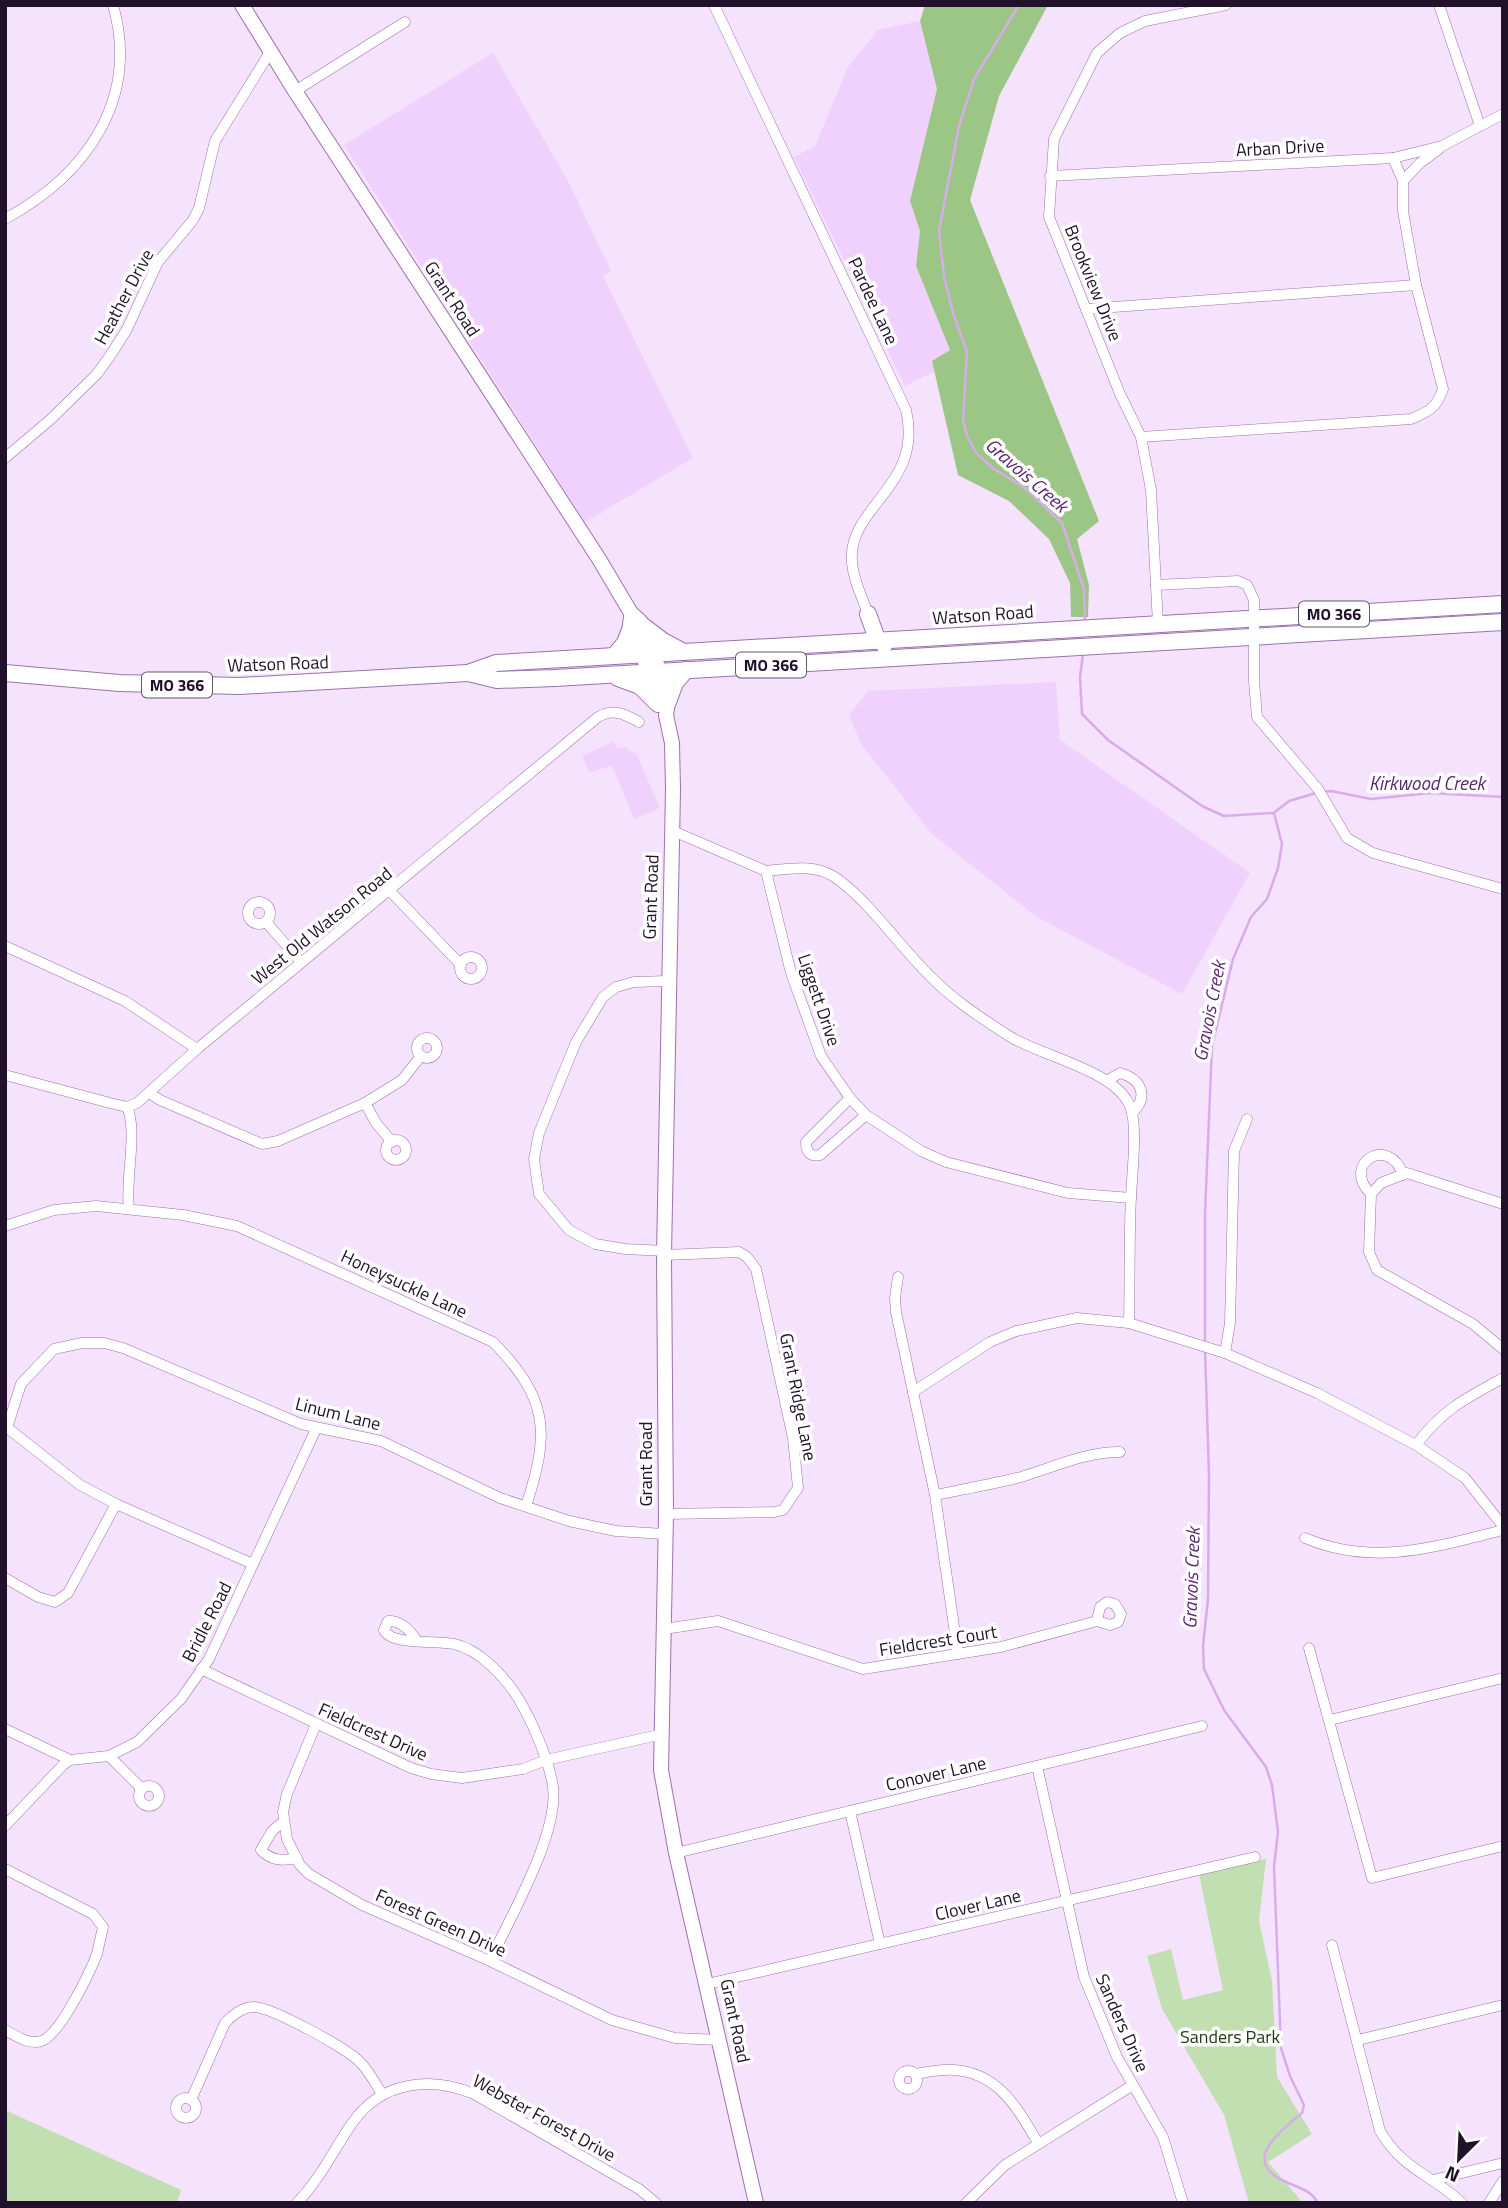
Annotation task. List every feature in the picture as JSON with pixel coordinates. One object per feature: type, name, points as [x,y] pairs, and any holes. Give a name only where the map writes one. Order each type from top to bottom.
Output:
[{"type":"main road","name":"Watson Road","points":[[468,673],[497,680],[686,670],[1074,629],[1503,604]]},
{"type":"main road","points":[[858,642],[868,614]]},
{"type":"main road","points":[[868,614],[891,648]]},
{"type":"main road","points":[[614,656],[625,643],[635,622],[684,652]]},
{"type":"main road","name":"Watson Road","points":[[5,673],[97,682],[208,686],[303,683],[468,673],[496,663],[858,642],[891,648],[1075,647],[1503,622]]},
{"type":"main road","points":[[609,675],[640,686],[664,707],[675,683],[686,670]]},
{"type":"street","points":[[5,219],[57,185],[74,168],[101,129],[119,75],[119,31],[113,5]]},
{"type":"street","name":"Grant Road","points":[[242,5],[599,559],[635,622],[649,654],[664,707],[672,743],[673,831],[668,981],[666,1514],[661,1770],[676,1853],[756,2203]]},
{"type":"street","name":"Pardee Lane","points":[[714,5],[906,410],[910,428],[909,447],[903,464],[893,483],[858,530],[853,546],[853,569],[868,614]]},
{"type":"street","name":"Brookview Drive","points":[[1158,624],[1151,490],[1141,437],[1120,394],[1049,217],[1054,139],[1097,53],[1120,33],[1145,21],[1226,5]]},
{"type":"street","points":[[1439,5],[1480,126]]},
{"type":"street","points":[[295,91],[405,22]]},
{"type":"street","name":"Heather Drive","points":[[5,458],[51,419],[97,373],[112,353],[127,329],[158,262],[193,220],[199,208],[215,141],[270,51]]},
{"type":"street","name":"Arban Drive","points":[[1050,176],[1393,158],[1443,146],[1503,114]]},
{"type":"street","points":[[1403,181],[1420,163],[1443,146]]},
{"type":"street","points":[[1141,437],[1411,419],[1431,410],[1438,402],[1443,389],[1416,285],[1402,211],[1403,181],[1393,158]]},
{"type":"street","points":[[1086,309],[1416,285]]},
{"type":"street","points":[[1156,585],[1238,582],[1247,585],[1252,591],[1257,716],[1321,794],[1347,838],[1373,853],[1503,889]]},
{"type":"street","name":"West Old Watson Road","points":[[127,1107],[137,1103],[197,1049],[598,717],[607,712],[619,711],[639,722]]},
{"type":"street","points":[[673,831],[766,872],[797,867],[830,875],[859,900],[929,975],[972,1012],[1011,1038],[1108,1080],[1122,1092],[1132,1113],[1129,1323]]},
{"type":"street","name":"Liggett Drive","points":[[766,872],[791,973],[821,1056],[850,1098],[866,1115],[921,1151],[946,1162],[1068,1193],[1131,1198]]},
{"type":"street","points":[[390,891],[461,965]]},
{"type":"street","points":[[266,922],[301,962]]},
{"type":"street","points":[[5,946],[125,1001],[197,1049]]},
{"type":"street","points":[[665,1253],[595,1244],[569,1230],[539,1194],[534,1158],[538,1133],[576,1042],[603,997],[617,987],[634,982],[668,981]]},
{"type":"street","points":[[149,1093],[262,1144],[278,1141],[365,1102],[402,1080],[421,1056]]},
{"type":"street","points":[[1108,1080],[1120,1073],[1129,1075],[1136,1082],[1142,1092],[1140,1105],[1132,1113]]},
{"type":"street","points":[[5,1075],[127,1107],[131,1124],[127,1195],[129,1209]]},
{"type":"street","points":[[850,1098],[806,1142],[809,1154],[820,1156],[866,1115]]},
{"type":"street","points":[[365,1102],[376,1123],[392,1142]]},
{"type":"street","points":[[1225,1353],[1230,1323],[1234,1151],[1247,1119]]},
{"type":"street","points":[[1371,1194],[1361,1182],[1360,1175],[1361,1169],[1372,1156],[1392,1157],[1400,1165],[1403,1175]]},
{"type":"street","points":[[1503,1204],[1407,1173],[1381,1183],[1371,1194],[1369,1252],[1377,1270],[1473,1324],[1503,1349]]},
{"type":"street","name":"Honeysuckle Lane","points":[[5,1226],[54,1210],[96,1206],[183,1215],[237,1226],[493,1342],[526,1382],[536,1404],[541,1427],[541,1449],[526,1506]]},
{"type":"street","name":"Grant Ridge Lane","points":[[665,1253],[738,1252],[747,1257],[756,1269],[793,1438],[798,1488],[783,1510],[775,1512],[666,1514]]},
{"type":"street","points":[[898,1277],[896,1312],[935,1495],[958,1654]]},
{"type":"street","points":[[914,1392],[990,1342],[1016,1331],[1077,1318],[1129,1323],[1225,1353],[1317,1393],[1416,1445],[1465,1478],[1503,1528],[1400,1553],[1349,1552],[1305,1538]]},
{"type":"street","name":"Linum Lane","points":[[6,1427],[21,1384],[54,1349],[82,1343],[104,1343],[123,1348],[301,1424],[381,1441],[500,1498],[569,1521],[616,1531],[664,1534]]},
{"type":"street","points":[[1416,1445],[1430,1426],[1454,1405],[1503,1378]]},
{"type":"street","points":[[6,1427],[79,1485],[253,1564]]},
{"type":"street","name":"Bridle Road","points":[[70,1760],[109,1756],[137,1742],[181,1699],[209,1659],[316,1429]]},
{"type":"street","points":[[935,1495],[1020,1477],[1085,1455],[1120,1452]]},
{"type":"street","points":[[5,1578],[38,1597],[55,1602],[68,1593],[116,1504]]},
{"type":"street","name":"Fieldcrest Court","points":[[664,1629],[718,1621],[863,1669],[1001,1647],[1097,1621]]},
{"type":"street","points":[[416,1641],[458,1644],[487,1661],[510,1686],[524,1708],[546,1760],[553,1788],[547,1834],[490,1961]]},
{"type":"street","points":[[1309,1648],[1372,1878],[1503,1846]]},
{"type":"street","name":"Fieldcrest Drive","points":[[201,1669],[411,1768],[431,1774],[463,1778],[523,1769],[546,1760],[663,1734]]},
{"type":"street","points":[[1330,1720],[1503,1678]]},
{"type":"street","name":"Forest Green Drive","points":[[316,1724],[287,1794],[283,1812],[287,1839],[309,1874],[362,1905],[490,1961],[612,2020],[675,2038],[719,2040]]},
{"type":"street","name":"Conover Lane","points":[[676,1853],[1202,1726]]},
{"type":"street","points":[[5,1728],[70,1760],[5,1826]]},
{"type":"street","points":[[109,1756],[142,1789]]},
{"type":"street","name":"Sanders Drive","points":[[1037,1766],[1084,1977],[1117,2057],[1163,2137],[1183,2203]]},
{"type":"street","points":[[850,1811],[880,1944]]},
{"type":"street","points":[[284,1821],[272,1830],[261,1850],[266,1856],[276,1859],[297,1858]]},
{"type":"street","name":"Clover Lane","points":[[707,1984],[1255,1857]]},
{"type":"street","points":[[5,1869],[93,1914],[103,1927],[96,1955],[62,2023],[52,2036],[40,2042],[28,2042],[5,2030]]},
{"type":"street","points":[[1332,1945],[1380,2132],[1395,2153],[1411,2168],[1433,2180],[1462,2203]]},
{"type":"street","points":[[1358,2040],[1503,2005]]},
{"type":"street","points":[[191,2100],[225,2022],[253,2007],[269,2011],[344,2048],[360,2062],[382,2094]]},
{"type":"street","points":[[915,2074],[966,2071],[993,2084],[1014,2102],[1038,2143]]},
{"type":"street","name":"Webster Forest Drive","points":[[298,2203],[326,2167],[354,2120],[382,2094],[426,2082],[474,2094],[639,2189],[656,2203]]},
{"type":"street","points":[[966,2203],[1005,2165],[1133,2085]]},
{"type":"street","points":[[1433,2180],[1503,2164]]},
{"type":"street","points":[[1489,2203],[1503,2181]]},
{"type":"shaded area","points":[[920,21],[938,89],[910,201],[920,231],[916,266],[950,350],[933,361],[935,371],[905,386],[794,157],[815,146],[848,67],[878,30]]},
{"type":"shaded area","points":[[493,53],[567,179],[611,271],[603,276],[693,458],[585,522],[344,145]]},
{"type":"shaded area","points":[[1056,682],[1060,740],[1250,873],[1182,994],[1037,917],[932,834],[861,744],[849,715],[868,691]]},
{"type":"shaded area","points":[[613,742],[618,749],[625,747],[637,755],[660,808],[634,819],[612,765],[590,773],[582,756]]},
{"type":"green space","points":[[925,5],[1048,5],[999,96],[970,200],[1099,521],[1077,539],[1089,585],[1088,617],[1071,617],[1070,583],[1049,539],[1009,501],[958,475],[932,361],[950,350],[916,266],[920,231],[910,201],[937,89],[920,21]]},
{"type":"green space","name":"Sanders Park","points":[[1266,1859],[1259,1921],[1272,1981],[1277,2077],[1312,2134],[1268,2162],[1303,2203],[1249,2203],[1224,2115],[1162,2009],[1147,1956],[1171,1949],[1183,2000],[1223,1990],[1199,1874]]},
{"type":"green space","points":[[5,2110],[181,2190],[177,2203],[5,2203]]},
{"type":"waterway","name":"Gravois Creek","points":[[1019,5],[974,79],[959,126],[939,231],[944,276],[953,313],[967,352],[963,420],[967,436],[976,453],[994,469],[1025,488],[1062,523],[1084,589],[1085,622]]},
{"type":"waterway","name":"Gravois Creek","points":[[1083,654],[1080,677],[1082,714],[1108,740],[1202,806],[1224,816],[1274,813],[1282,844],[1278,868],[1267,899],[1251,917],[1233,959],[1212,1046],[1205,1213],[1205,1344]]},
{"type":"waterway","name":"Kirkwood Creek","points":[[1322,792],[1331,791],[1371,799],[1430,793],[1503,797]]},
{"type":"waterway","name":"Kirkwood Creek","points":[[1275,812],[1289,801],[1316,793]]},
{"type":"waterway","name":"Gravois Creek","points":[[1205,1350],[1209,1474],[1208,1599],[1203,1646],[1204,1669],[1224,1710],[1266,1767],[1272,1785],[1278,1832],[1274,1867],[1281,2048],[1290,2076],[1304,2105],[1302,2113],[1274,2138],[1265,2157],[1266,2166],[1272,2174],[1308,2192],[1318,2203]]}]
